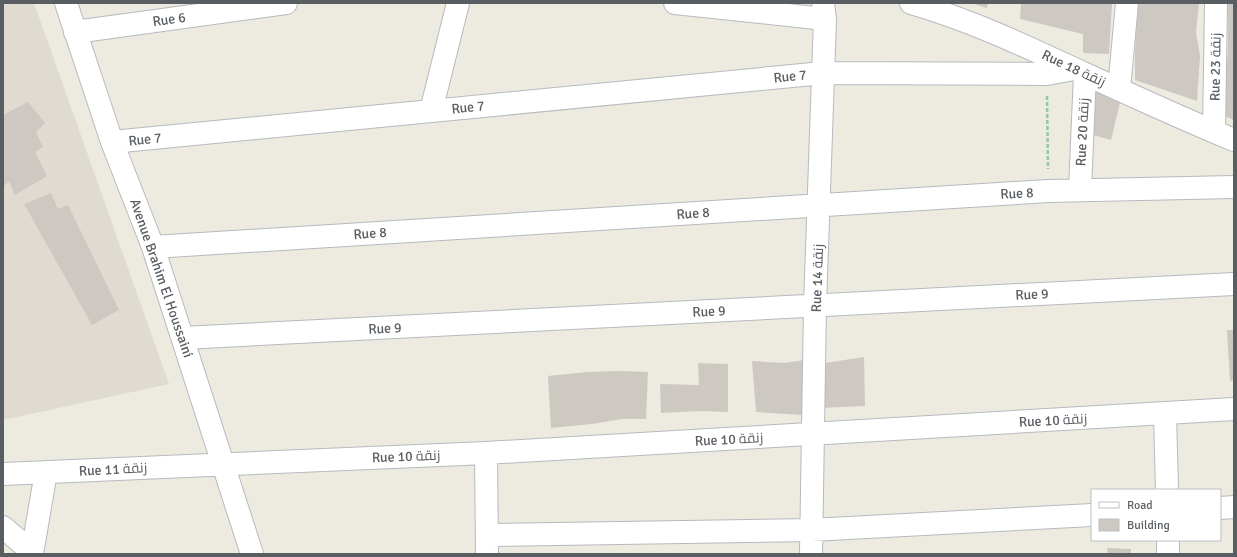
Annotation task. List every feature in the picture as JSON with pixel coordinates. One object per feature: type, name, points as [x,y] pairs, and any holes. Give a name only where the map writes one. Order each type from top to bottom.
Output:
[{"type":"street","name":"Avenue Brahim El Houssaini","points":[[66,3],[112,142],[153,247],[224,463],[252,554]]},
{"type":"street","name":"Rue 6","points":[[75,32],[286,3]]},
{"type":"street","points":[[431,111],[458,3]]},
{"type":"street","points":[[675,3],[824,11]]},
{"type":"street","name":"Rue 18 زنقة","points":[[911,3],[948,8],[1080,71],[1234,140]]},
{"type":"street","points":[[1119,89],[1127,3]]},
{"type":"street","name":"Rue 23 زنقة","points":[[1214,131],[1216,3]]},
{"type":"street","name":"Rue 14 زنقة","points":[[811,554],[815,306],[824,11]]},
{"type":"street","name":"Rue 7","points":[[112,142],[823,73],[1047,74],[1080,71]]},
{"type":"street","name":"Rue 20 زنقة","points":[[1080,71],[1080,190]]},
{"type":"street","name":"Rue 8","points":[[153,247],[819,204],[1048,191],[1234,187]]},
{"type":"street","name":"Rue 9","points":[[183,338],[1234,284]]},
{"type":"street","name":"Rue 10 زنقة","points":[[224,463],[486,453],[1234,408]]},
{"type":"street","points":[[1165,413],[1167,489]]},
{"type":"street","points":[[486,453],[487,545],[1091,515]]},
{"type":"street","name":"Rue 11 زنقة","points":[[3,474],[224,463]]},
{"type":"street","points":[[32,553],[46,472]]},
{"type":"street","points":[[1221,508],[1234,507]]},
{"type":"street","points":[[3,527],[32,553]]},
{"type":"street","points":[[1168,541],[1168,554]]},
{"type":"path","points":[[1047,74],[1048,191]]},
{"type":"shaded area","points":[[3,3],[34,3],[169,384],[3,420]]},
{"type":"building","points":[[971,3],[988,3],[987,8]]},
{"type":"building","points":[[1021,3],[1112,3],[1109,54],[1083,53],[1083,34],[1020,19]]},
{"type":"building","points":[[1138,3],[1199,3],[1196,32],[1200,56],[1197,101],[1135,80]]},
{"type":"building","points":[[1228,3],[1234,3],[1234,120],[1224,116],[1228,49]]},
{"type":"building","points":[[1094,87],[1122,94],[1111,140],[1093,135]]},
{"type":"building","points":[[28,102],[45,123],[36,132],[43,147],[35,152],[47,176],[15,195],[9,181],[3,187],[3,115]]},
{"type":"building","points":[[51,193],[58,209],[68,205],[119,310],[92,325],[24,204]]},
{"type":"building","points":[[1227,330],[1234,330],[1234,380],[1230,381]]},
{"type":"building","points":[[864,357],[865,406],[819,408],[819,364]]},
{"type":"building","points":[[805,360],[802,415],[756,412],[752,361],[784,363]]},
{"type":"building","points":[[698,363],[728,364],[728,412],[700,411],[661,413],[660,384],[699,385]]},
{"type":"building","points":[[587,372],[648,372],[646,419],[622,419],[551,428],[548,376]]},
{"type":"building","points":[[1107,548],[1131,549],[1131,554],[1108,554]]}]
